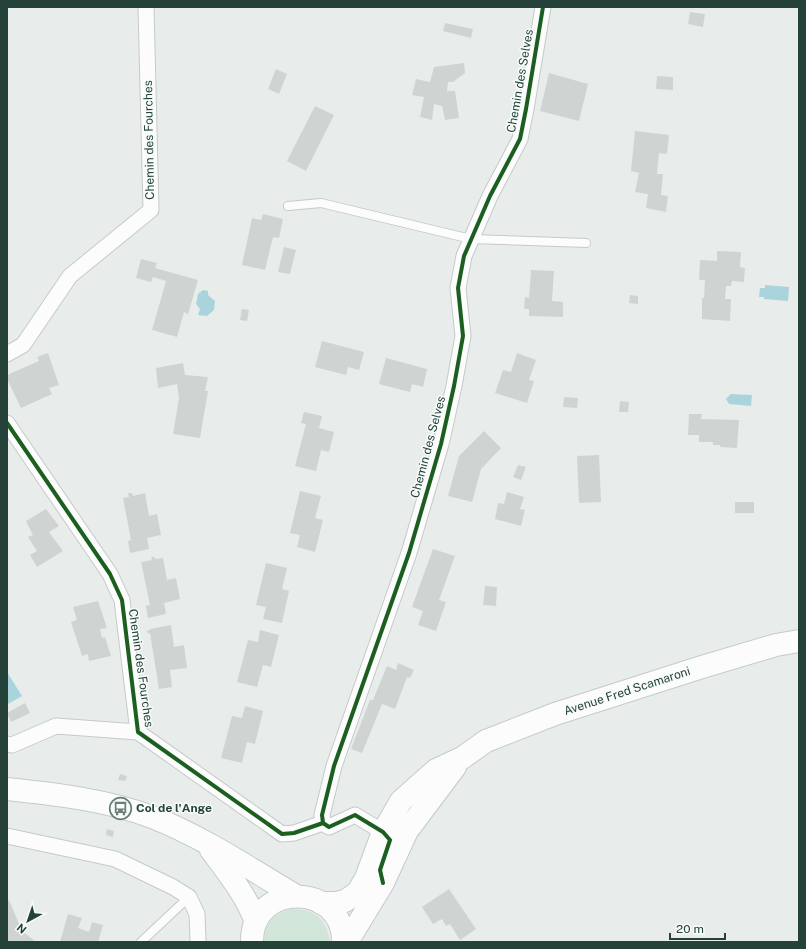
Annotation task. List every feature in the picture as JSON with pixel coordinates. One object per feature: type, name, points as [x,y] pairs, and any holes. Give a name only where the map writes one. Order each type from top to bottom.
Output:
[{"type":"main road","name":"Avenue Fred Scamaroni","points":[[322,903],[345,901],[358,892],[366,878],[383,832],[401,801],[436,770],[462,758],[486,741],[555,714],[702,667],[776,645],[799,641]]},
{"type":"main road","name":"Avenue Fred Scamaroni","points":[[347,942],[383,883],[407,831],[443,781],[462,758]]},
{"type":"main road","points":[[7,789],[86,800],[152,817],[206,843],[296,896]]},
{"type":"main road","points":[[206,843],[239,887],[251,908],[254,932]]},
{"type":"main road","points":[[254,932],[263,911],[272,903],[283,898],[296,896],[309,897],[322,903],[332,911],[339,923],[343,936],[343,942]]},
{"type":"street","name":"Chemin des Fourches","points":[[7,354],[23,345],[70,276],[151,210],[146,7]]},
{"type":"street","name":"Chemin des Selves","points":[[323,823],[322,815],[334,766],[409,553],[441,444],[463,336],[458,288],[464,256],[490,196],[520,139],[543,7]]},
{"type":"street","name":"Chemin des Fourches","points":[[7,423],[110,574],[122,600],[138,732],[282,834],[294,833],[323,823]]},
{"type":"street","points":[[7,744],[12,745],[56,726],[138,732]]},
{"type":"street","points":[[323,823],[329,827],[355,815],[383,832],[390,840],[380,870],[383,883]]},
{"type":"street","points":[[7,836],[115,859],[173,887],[189,897],[197,914],[198,942]]},
{"type":"lane","points":[[288,206],[321,203],[471,239],[586,243]]},
{"type":"lane","points":[[141,942],[189,897]]},
{"type":"green space","points":[[291,909],[307,911],[318,916],[326,927],[330,942],[263,942],[266,929],[271,920],[284,911]]},
{"type":"water","points":[[765,285],[789,287],[788,301],[764,299],[764,297],[759,297],[760,288],[765,288]]},
{"type":"water","points":[[203,290],[208,291],[208,295],[215,301],[214,310],[207,316],[198,315],[200,309],[196,304],[198,294]]},
{"type":"water","points":[[730,394],[752,395],[751,406],[729,404],[726,399]]},
{"type":"water","points":[[7,672],[22,696],[8,704],[7,702]]},
{"type":"building","points":[[690,12],[705,14],[703,27],[688,24]]},
{"type":"building","points":[[445,23],[473,29],[471,38],[443,31]]},
{"type":"building","points":[[464,63],[465,73],[453,82],[448,82],[447,91],[455,91],[459,118],[445,120],[442,106],[434,104],[432,120],[420,117],[424,97],[412,95],[416,79],[430,82],[434,67]]},
{"type":"building","points":[[276,69],[287,74],[279,94],[268,89]]},
{"type":"building","points":[[549,73],[588,84],[579,121],[540,111]]},
{"type":"building","points":[[657,76],[673,77],[673,90],[656,89]]},
{"type":"building","points":[[315,106],[334,115],[306,171],[287,161]]},
{"type":"building","points":[[635,131],[669,135],[667,154],[659,153],[657,174],[663,174],[661,195],[668,196],[666,212],[646,208],[648,194],[635,192],[639,173],[631,171]]},
{"type":"building","points":[[263,214],[283,219],[279,238],[273,237],[265,270],[242,265],[252,218],[261,220]]},
{"type":"building","points":[[284,247],[296,250],[290,274],[278,272]]},
{"type":"building","points":[[717,251],[741,252],[740,267],[745,268],[744,282],[732,281],[731,286],[726,286],[725,299],[731,299],[730,321],[702,319],[702,298],[704,298],[705,280],[699,280],[700,260],[717,261]]},
{"type":"building","points":[[141,259],[157,263],[155,268],[198,280],[188,314],[184,312],[177,337],[152,330],[166,281],[153,277],[151,282],[136,278]]},
{"type":"building","points":[[531,270],[554,271],[552,301],[563,302],[563,317],[529,316],[529,309],[524,309],[525,297],[529,298]]},
{"type":"building","points":[[630,295],[638,296],[638,304],[629,303]]},
{"type":"building","points":[[242,309],[249,310],[247,321],[240,320]]},
{"type":"building","points":[[322,341],[364,352],[359,370],[348,367],[346,375],[315,367]]},
{"type":"building","points":[[48,353],[59,385],[49,388],[52,394],[21,408],[7,379],[7,375],[39,361],[37,357]]},
{"type":"building","points":[[517,353],[536,360],[529,380],[534,381],[527,403],[495,393],[503,370],[511,372]]},
{"type":"building","points":[[386,358],[427,369],[423,387],[412,384],[410,392],[379,384]]},
{"type":"building","points":[[183,363],[185,375],[208,377],[205,391],[208,391],[200,438],[173,434],[179,398],[177,384],[158,388],[156,368]]},
{"type":"building","points":[[564,397],[578,398],[577,408],[563,407]]},
{"type":"building","points":[[620,401],[629,402],[628,412],[619,412]]},
{"type":"building","points":[[304,412],[322,416],[319,428],[334,432],[329,452],[321,450],[316,471],[295,466],[306,424],[301,423]]},
{"type":"building","points":[[689,414],[702,414],[701,419],[739,420],[737,448],[720,447],[720,445],[713,445],[713,442],[699,442],[699,435],[688,435]]},
{"type":"building","points":[[484,431],[501,448],[481,469],[472,502],[448,496],[459,456]]},
{"type":"building","points":[[599,455],[601,502],[579,503],[577,456]]},
{"type":"building","points":[[518,465],[526,467],[521,480],[513,477]]},
{"type":"building","points":[[300,491],[321,496],[315,518],[323,520],[315,552],[297,547],[300,535],[290,533]]},
{"type":"building","points":[[507,492],[524,497],[520,509],[525,510],[521,526],[495,519],[498,503],[504,504]]},
{"type":"building","points":[[128,493],[132,493],[133,496],[145,493],[149,516],[157,514],[161,535],[147,538],[149,549],[130,553],[128,541],[131,540],[123,498],[129,497]]},
{"type":"building","points":[[735,502],[754,502],[754,513],[735,513]]},
{"type":"building","points":[[46,509],[59,526],[49,532],[63,551],[37,567],[30,555],[37,551],[28,537],[33,535],[26,521]]},
{"type":"building","points":[[433,549],[455,556],[439,600],[446,602],[436,631],[418,625],[423,611],[412,607]]},
{"type":"building","points":[[151,557],[155,557],[155,559],[163,558],[167,580],[176,578],[180,599],[164,603],[166,614],[148,618],[146,606],[150,605],[141,562],[152,560]]},
{"type":"building","points":[[266,563],[287,568],[282,589],[289,591],[282,623],[263,619],[266,607],[256,605]]},
{"type":"building","points":[[485,586],[497,587],[496,606],[483,605]]},
{"type":"building","points":[[98,601],[107,628],[100,629],[102,638],[105,637],[111,656],[89,661],[88,654],[82,656],[71,622],[77,620],[73,607]]},
{"type":"building","points":[[171,625],[174,647],[184,645],[187,668],[170,670],[172,687],[159,689],[150,633],[148,634],[147,631],[150,629]]},
{"type":"building","points":[[260,630],[279,635],[271,667],[263,665],[257,687],[237,682],[248,640],[258,642]]},
{"type":"building","points":[[398,663],[414,670],[410,678],[407,677],[395,709],[382,704],[362,753],[351,749],[370,700],[373,700],[387,666],[396,670]]},
{"type":"building","points":[[25,703],[30,713],[11,722],[7,713]]},
{"type":"building","points":[[245,706],[263,711],[255,744],[247,742],[242,763],[221,758],[232,716],[242,718]]},
{"type":"building","points":[[120,774],[127,776],[125,781],[118,780]]},
{"type":"building","points":[[107,829],[114,831],[113,837],[106,835]]},
{"type":"building","points":[[449,889],[476,929],[460,940],[450,924],[446,926],[442,919],[433,924],[422,907]]},
{"type":"building","points":[[9,900],[22,931],[36,942],[7,942],[7,901]]},
{"type":"building","points":[[68,914],[82,918],[78,928],[89,932],[92,922],[103,925],[98,942],[60,942]]},
{"type":"cycle path","points":[[383,883],[380,870],[390,840],[383,832],[355,815],[329,827],[323,823],[322,815],[334,766],[409,553],[441,444],[463,336],[458,288],[464,256],[490,196],[520,139],[543,7]]},
{"type":"cycle path","points":[[7,423],[110,574],[122,600],[138,732],[282,834],[294,833],[323,823]]},
{"type":"place","name":"Col de l'Ange","points":[[120,808]]}]
